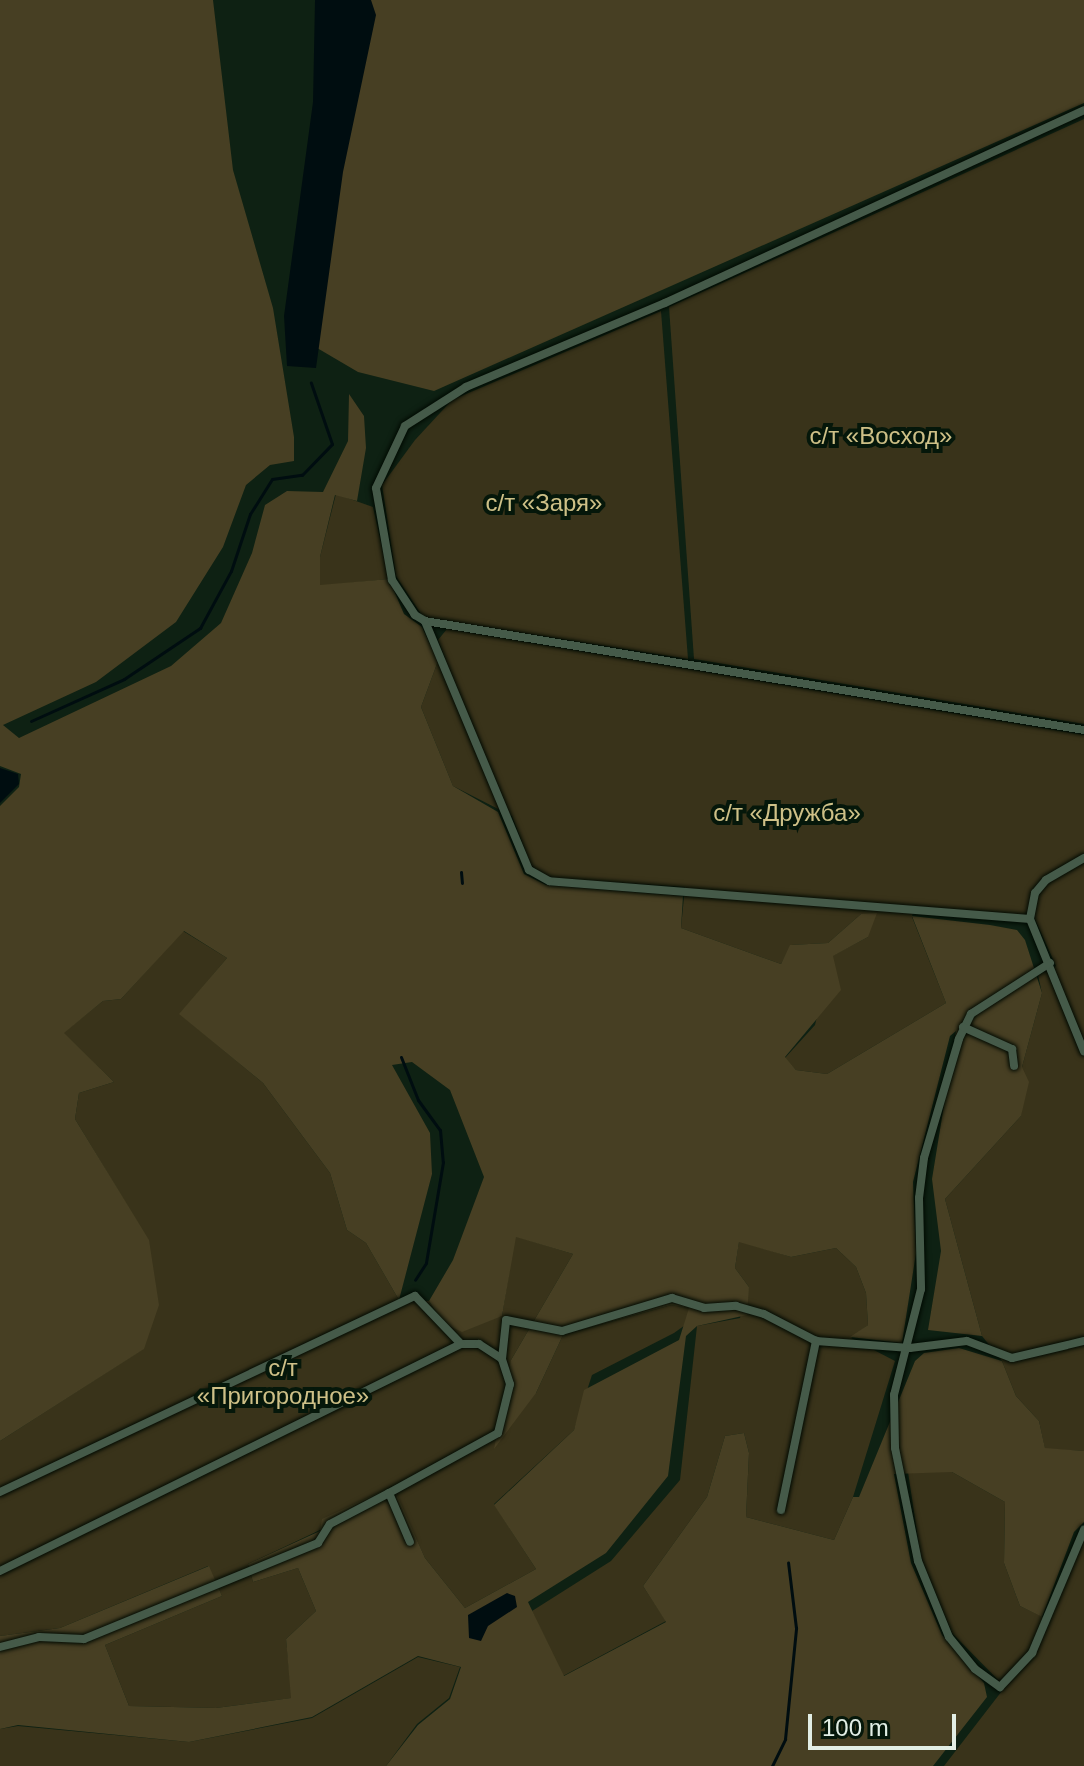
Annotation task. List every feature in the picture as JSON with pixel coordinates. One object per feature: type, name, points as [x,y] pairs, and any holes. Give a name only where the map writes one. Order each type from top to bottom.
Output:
[{"type":"street","points":[[1084,110],[665,303],[466,387],[405,426],[376,488],[392,580],[415,615],[425,621],[1084,730]]},
{"type":"street","points":[[425,621],[529,870],[549,881],[1030,919]]},
{"type":"street","points":[[1084,858],[1046,880],[1035,893],[1030,919],[1084,1051]]},
{"type":"street","points":[[1050,963],[1004,989],[971,1014],[963,1027],[924,1158],[919,1198],[921,1289],[910,1348],[894,1395],[895,1448],[918,1561],[949,1637],[975,1669],[1000,1687],[1032,1653],[1084,1530]]},
{"type":"street","points":[[963,1027],[1012,1049],[1014,1066]]},
{"type":"street","points":[[0,1492],[415,1296],[461,1344]]},
{"type":"street","points":[[0,1647],[39,1637],[84,1639],[318,1543],[330,1524],[498,1433],[510,1384],[502,1359],[506,1320],[562,1331],[672,1298],[704,1308],[736,1306],[764,1314],[816,1341],[910,1348],[967,1341],[1012,1358],[1084,1341]]},
{"type":"street","points":[[781,1510],[816,1341]]},
{"type":"street","points":[[0,1571],[461,1344],[479,1344],[502,1359]]},
{"type":"street","points":[[389,1493],[410,1542]]},
{"type":"green space","name":"с/т «Восход»","points":[[1084,119],[1084,724],[694,659],[669,307]]},
{"type":"green space","name":"с/т «Заря»","points":[[661,311],[688,659],[423,617],[396,576],[382,485],[415,440],[452,400]]},
{"type":"green space","points":[[336,494],[373,507],[389,579],[320,586],[320,557]]},
{"type":"green space","name":"с/т «Дружба»","points":[[447,629],[1084,735],[1084,1451],[1045,1449],[1039,1421],[1016,1396],[1002,1361],[982,1336],[945,1199],[1021,1116],[1022,1067],[1042,993],[1038,975],[1056,966],[1034,917],[914,907],[912,917],[946,1003],[827,1074],[796,1070],[785,1058],[815,1025],[832,956],[868,937],[861,914],[828,943],[791,945],[781,964],[681,928],[685,887],[550,878],[531,866],[512,816],[453,786],[421,707],[438,661],[445,658],[438,640]]},
{"type":"green space","name":"с/т «Пригородное»","points":[[183,931],[227,958],[180,1014],[263,1083],[330,1173],[347,1230],[366,1243],[399,1300],[429,1301],[443,1323],[502,1316],[515,1236],[573,1254],[511,1360],[536,1393],[563,1335],[671,1305],[690,1308],[688,1323],[674,1333],[592,1375],[574,1430],[494,1504],[536,1569],[465,1608],[425,1558],[392,1486],[320,1530],[248,1564],[253,1582],[298,1568],[316,1611],[286,1639],[292,1698],[216,1708],[129,1706],[105,1645],[222,1596],[208,1566],[60,1628],[0,1636],[0,1441],[143,1349],[148,1240],[75,1119],[79,1093],[114,1082],[63,1033],[103,1001],[121,999]]},
{"type":"green space","points":[[739,1241],[791,1257],[836,1248],[856,1267],[866,1293],[868,1325],[851,1338],[895,1361],[853,1497],[834,1540],[746,1517],[749,1453],[744,1433],[725,1436],[707,1497],[643,1586],[666,1621],[563,1676],[532,1611],[611,1561],[680,1480],[697,1326],[740,1318],[749,1287],[735,1268]]},
{"type":"green space","points":[[908,1472],[952,1472],[1005,1502],[1004,1563],[1020,1606],[1049,1620],[1084,1532],[1084,1766],[944,1766],[1005,1687],[952,1633],[921,1559]]},
{"type":"green space","points":[[418,1657],[460,1667],[449,1698],[417,1724],[386,1766],[0,1766],[0,1729],[18,1726],[189,1742],[312,1718]]},
{"type":"shaded area","points":[[0,0],[213,0],[233,170],[273,308],[294,437],[294,461],[270,465],[246,485],[223,547],[176,622],[96,682],[3,725],[19,738],[171,666],[221,623],[252,553],[265,505],[287,491],[323,492],[348,441],[349,394],[364,416],[366,448],[357,501],[335,495],[320,557],[320,585],[389,579],[404,614],[422,627],[438,661],[421,707],[453,786],[498,812],[524,874],[546,885],[683,896],[681,928],[781,964],[790,945],[828,943],[861,914],[877,913],[868,937],[833,956],[841,990],[785,1057],[796,1070],[827,1074],[946,1003],[912,916],[1017,930],[1025,940],[1042,993],[1022,1067],[1029,1082],[1021,1116],[945,1199],[982,1336],[928,1330],[941,1251],[932,1179],[956,1031],[950,1036],[913,1182],[916,1253],[902,1343],[850,1337],[868,1325],[866,1293],[856,1267],[836,1248],[791,1257],[739,1242],[735,1268],[749,1287],[747,1315],[697,1326],[686,1336],[668,1476],[606,1553],[528,1602],[564,1676],[666,1622],[643,1586],[707,1497],[725,1436],[744,1433],[749,1453],[746,1517],[834,1540],[853,1497],[859,1497],[915,1361],[924,1353],[959,1348],[1002,1361],[1016,1396],[1039,1421],[1045,1448],[1084,1451],[1084,1522],[1074,1532],[1042,1617],[1020,1606],[1004,1563],[1005,1502],[952,1472],[894,1474],[911,1563],[942,1635],[984,1683],[987,1697],[933,1766],[386,1766],[418,1725],[450,1699],[461,1667],[418,1656],[312,1717],[189,1742],[18,1725],[0,1729],[0,1636],[60,1628],[209,1566],[222,1596],[105,1645],[129,1706],[216,1708],[291,1698],[286,1639],[316,1611],[298,1568],[253,1582],[248,1564],[320,1531],[322,1519],[393,1486],[425,1558],[465,1608],[536,1569],[494,1505],[574,1430],[584,1390],[679,1340],[689,1308],[671,1305],[563,1335],[536,1393],[494,1449],[511,1360],[573,1254],[516,1237],[502,1316],[462,1332],[443,1323],[429,1301],[453,1260],[484,1177],[450,1090],[412,1062],[392,1065],[430,1133],[432,1174],[399,1300],[366,1243],[347,1230],[330,1173],[263,1083],[179,1014],[227,958],[184,931],[121,999],[103,1001],[64,1033],[114,1082],[79,1093],[75,1119],[149,1240],[159,1305],[144,1349],[0,1441],[0,806],[19,787],[21,774],[0,766]]},
{"type":"shaded area","points":[[315,0],[371,0],[376,15],[343,172],[316,368],[287,366],[284,316],[313,102]]},
{"type":"shaded area","points":[[367,0],[1084,0],[1084,103],[434,391],[358,372],[312,345]]},
{"type":"shaded area","points":[[0,768],[18,774],[19,784],[0,803]]},
{"type":"shaded area","points":[[507,1593],[515,1596],[517,1607],[488,1626],[481,1641],[469,1638],[468,1615]]},
{"type":"waterway","points":[[31,721],[124,679],[200,628],[231,571],[250,514],[272,479],[302,475],[332,444],[311,383]]},
{"type":"waterway","points":[[461,872],[462,883]]},
{"type":"waterway","points":[[401,1057],[418,1100],[440,1130],[443,1162],[426,1263],[415,1280]]},
{"type":"waterway","points":[[772,1766],[785,1739],[796,1628],[788,1562]]}]
